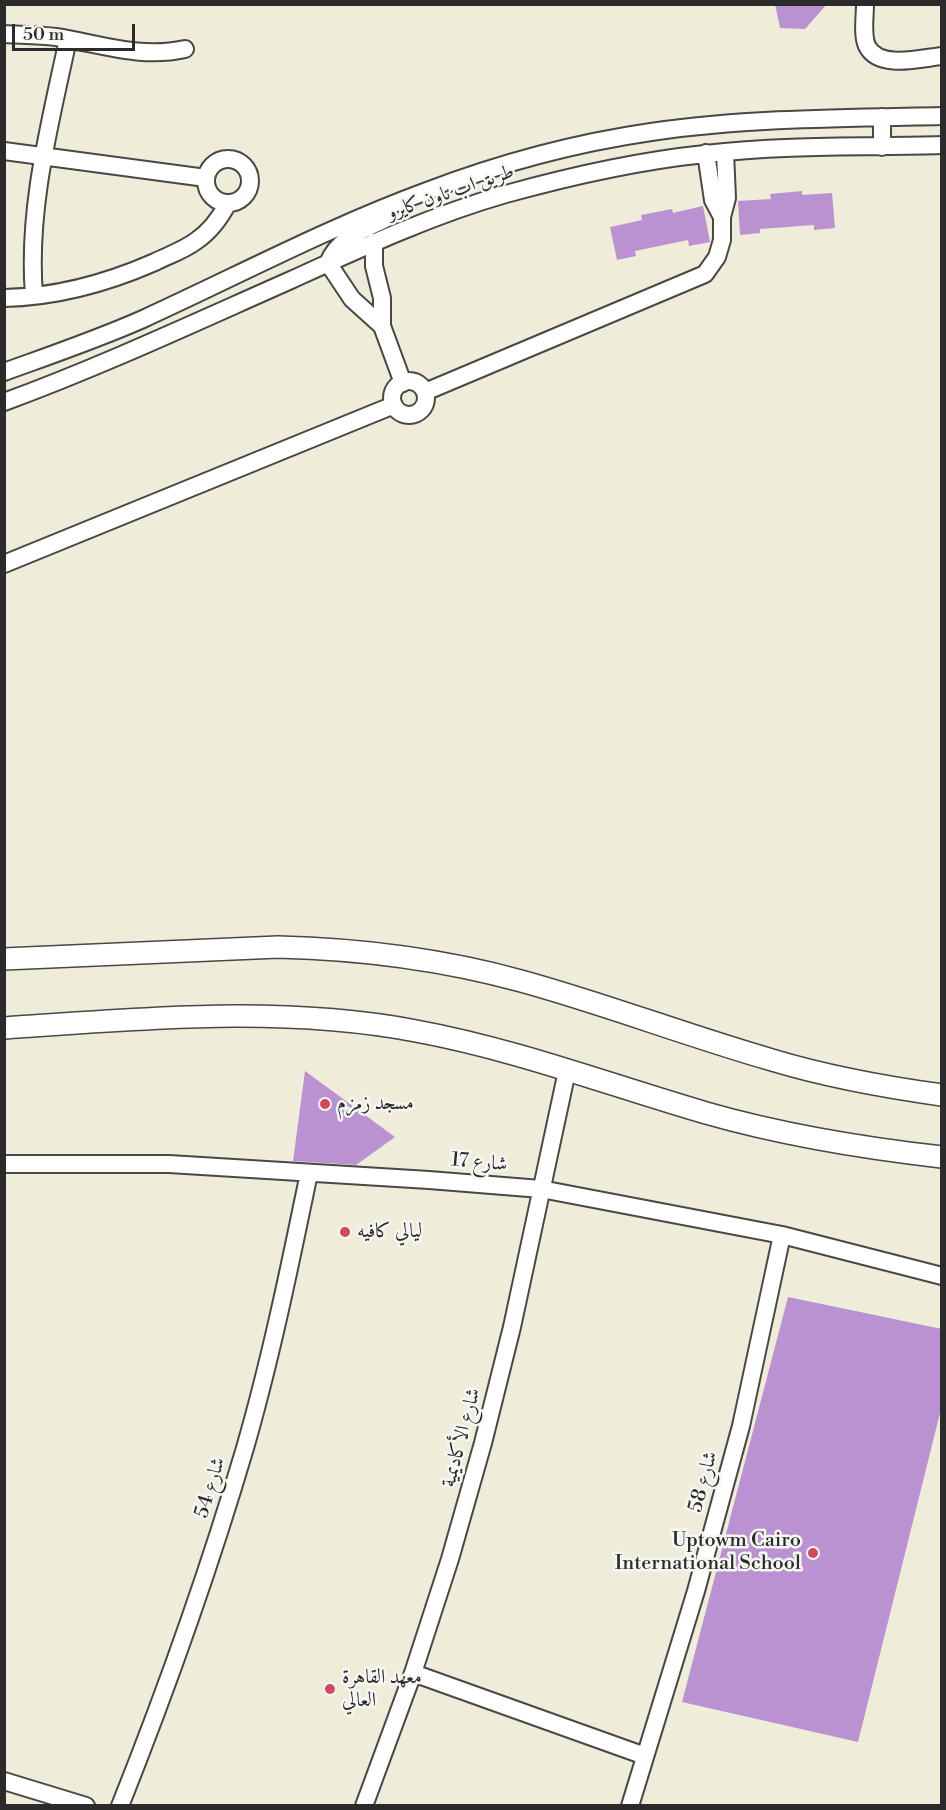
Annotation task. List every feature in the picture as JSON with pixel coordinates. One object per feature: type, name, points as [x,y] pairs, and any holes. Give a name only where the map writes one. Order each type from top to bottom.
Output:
[{"type":"main road","points":[[4,959],[278,947],[401,956],[521,981],[728,1047],[819,1073],[942,1095]]},
{"type":"main road","points":[[4,1028],[216,1015],[294,1016],[414,1030],[494,1048],[755,1125],[849,1144],[942,1157]]},
{"type":"street","points":[[865,4],[865,35],[867,46],[874,55],[883,60],[942,56]]},
{"type":"street","points":[[4,34],[42,35],[139,53],[186,49]]},
{"type":"street","points":[[34,295],[32,237],[43,158],[68,39]]},
{"type":"street","name":"طريق اب تاون كايرو","points":[[4,372],[140,320],[309,241],[427,191],[564,149],[649,132],[722,124],[942,116]]},
{"type":"street","points":[[882,117],[882,147]]},
{"type":"street","name":"طريق اب تاون كايرو","points":[[4,402],[154,342],[374,242],[435,218],[504,195],[573,177],[654,160],[706,153],[810,147],[942,145]]},
{"type":"street","points":[[4,151],[206,178]]},
{"type":"street","points":[[425,392],[705,274],[717,257],[722,240],[722,217],[727,198],[725,152]]},
{"type":"street","points":[[706,153],[713,200],[722,217]]},
{"type":"street","points":[[4,298],[72,291],[91,286],[127,274],[183,250],[210,230],[228,203],[242,197],[247,191],[249,177],[246,170],[241,164],[227,159],[213,165],[206,178],[206,186],[214,198],[228,203]]},
{"type":"street","points":[[382,326],[352,299],[328,263],[336,247],[343,241],[401,210],[427,191]]},
{"type":"street","points":[[374,242],[374,266],[382,298],[382,326],[403,383]]},
{"type":"street","points":[[403,383],[416,383],[425,392],[425,405],[416,414],[403,414],[394,405],[394,392],[403,383]]},
{"type":"street","points":[[4,564],[394,405]]},
{"type":"street","name":"شارع الأكاديمية","points":[[364,1806],[413,1673],[450,1559],[483,1443],[512,1327],[567,1071]]},
{"type":"street","name":"شارع 17","points":[[4,1164],[169,1164],[541,1189],[782,1235],[942,1276]]},
{"type":"street","name":"شارع 54","points":[[120,1806],[196,1605],[246,1446],[278,1320],[309,1173]]},
{"type":"street","name":"شارع 58","points":[[630,1806],[696,1591],[741,1426],[782,1235]]},
{"type":"street","points":[[413,1673],[645,1756]]},
{"type":"street","points":[[4,1781],[86,1806]]},
{"type":"building","points":[[775,4],[827,4],[805,29],[780,28]]},
{"type":"building","points":[[802,191],[802,195],[832,193],[835,228],[814,230],[814,225],[760,229],[760,233],[740,235],[738,201],[771,199],[770,194]]},
{"type":"building","points":[[703,206],[710,242],[689,246],[688,240],[635,251],[636,256],[617,260],[610,227],[642,220],[641,215],[672,209],[673,213]]},
{"type":"building","name":"مسجد زمزم","points":[[305,1071],[395,1137],[356,1165],[293,1161]]},
{"type":"building","name":"Uptowm Cairo International School","points":[[788,1297],[942,1329],[942,1405],[858,1742],[682,1702]]},
{"type":"place","name":"مسجد زمزم","points":[[325,1104]]},
{"type":"place","name":"ليالي كافيه","points":[[345,1232]]},
{"type":"place","name":"Uptowm Cairo International School","points":[[813,1553]]},
{"type":"place","name":"معهد القاهرة العالي","points":[[330,1689]]}]
